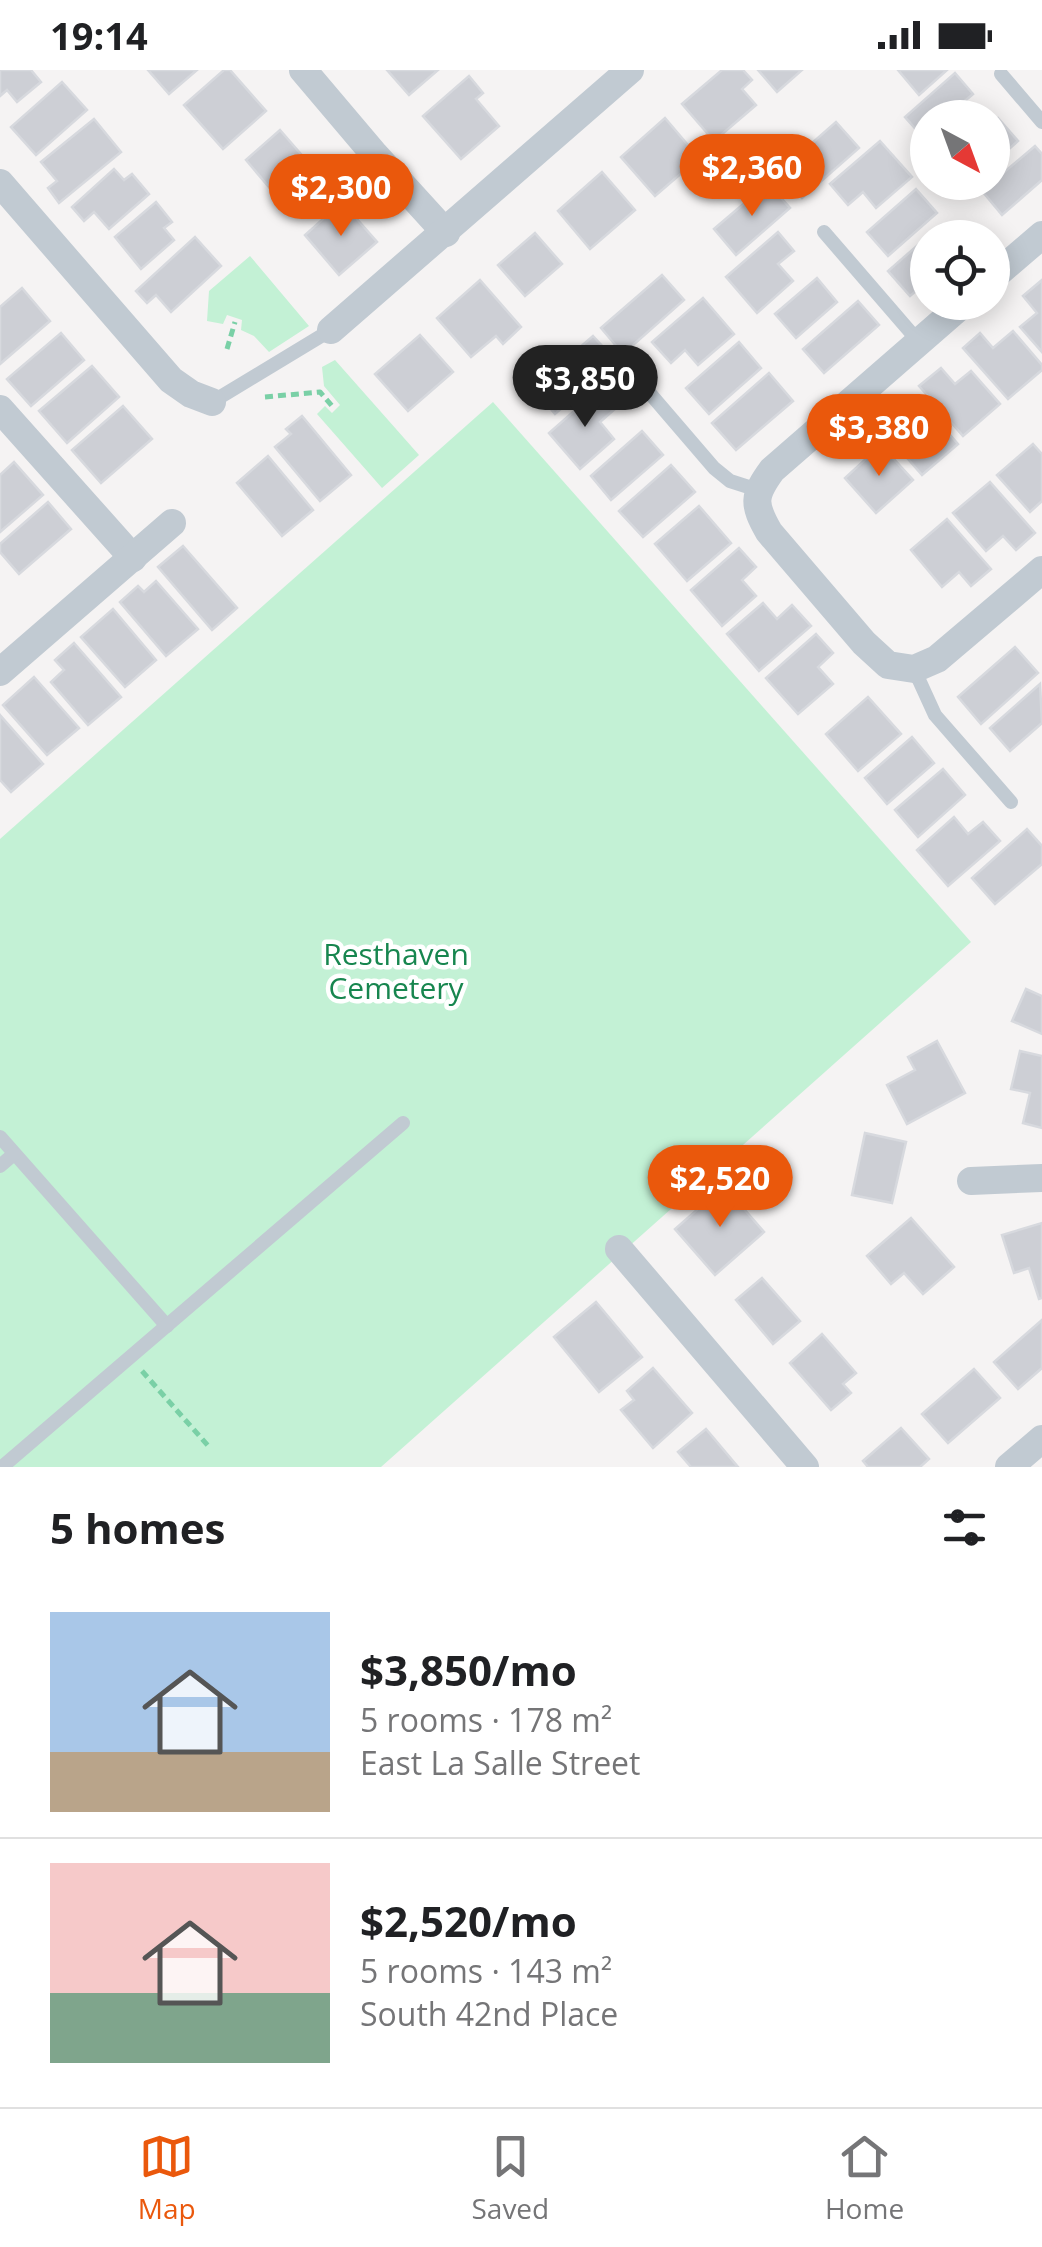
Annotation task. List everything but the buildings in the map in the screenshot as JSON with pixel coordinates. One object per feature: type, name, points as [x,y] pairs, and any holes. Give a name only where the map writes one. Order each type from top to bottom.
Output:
[{"type":"street","points":[[303,70],[446,233]]},
{"type":"street","points":[[331,330],[630,70]]},
{"type":"street","points":[[0,183],[171,380],[190,394],[212,402]]},
{"type":"street","points":[[1010,263],[1042,235]]},
{"type":"street","points":[[944,320],[772,470],[758,490],[758,512],[769,532],[864,643],[888,665],[914,668],[937,659],[1042,570]]},
{"type":"street","points":[[0,409],[133,558]]},
{"type":"street","points":[[0,672],[172,523]]},
{"type":"street","points":[[970,1180],[1042,1178]]},
{"type":"street","points":[[619,1250],[805,1467]]},
{"type":"street","points":[[1009,1467],[1042,1439]]},
{"type":"lane","points":[[1001,74],[1042,122]]},
{"type":"lane","points":[[824,232],[919,342]]},
{"type":"lane","points":[[212,402],[331,330]]},
{"type":"lane","points":[[648,390],[714,468],[730,481],[758,490]]},
{"type":"lane","points":[[914,668],[935,715],[1011,802]]},
{"type":"lane","points":[[2,1467],[402,1124]]},
{"type":"lane","points":[[0,1137],[167,1326]]},
{"type":"lane","points":[[0,1166],[14,1154]]},
{"type":"path","points":[[227,349],[235,322]]},
{"type":"path","points":[[266,397],[320,392],[332,406]]},
{"type":"path","points":[[130,1357],[210,1448]]},
{"type":"green space","points":[[250,256],[309,326],[269,352],[254,336],[241,330],[242,320],[227,315],[223,324],[207,321],[209,291]]},
{"type":"green space","points":[[335,360],[419,455],[382,488],[317,414],[325,406],[332,413],[340,405],[324,386],[322,367]]},
{"type":"green space","name":"Resthaven Cemetery","points":[[493,402],[971,942],[381,1467],[0,1467],[0,839]]}]
